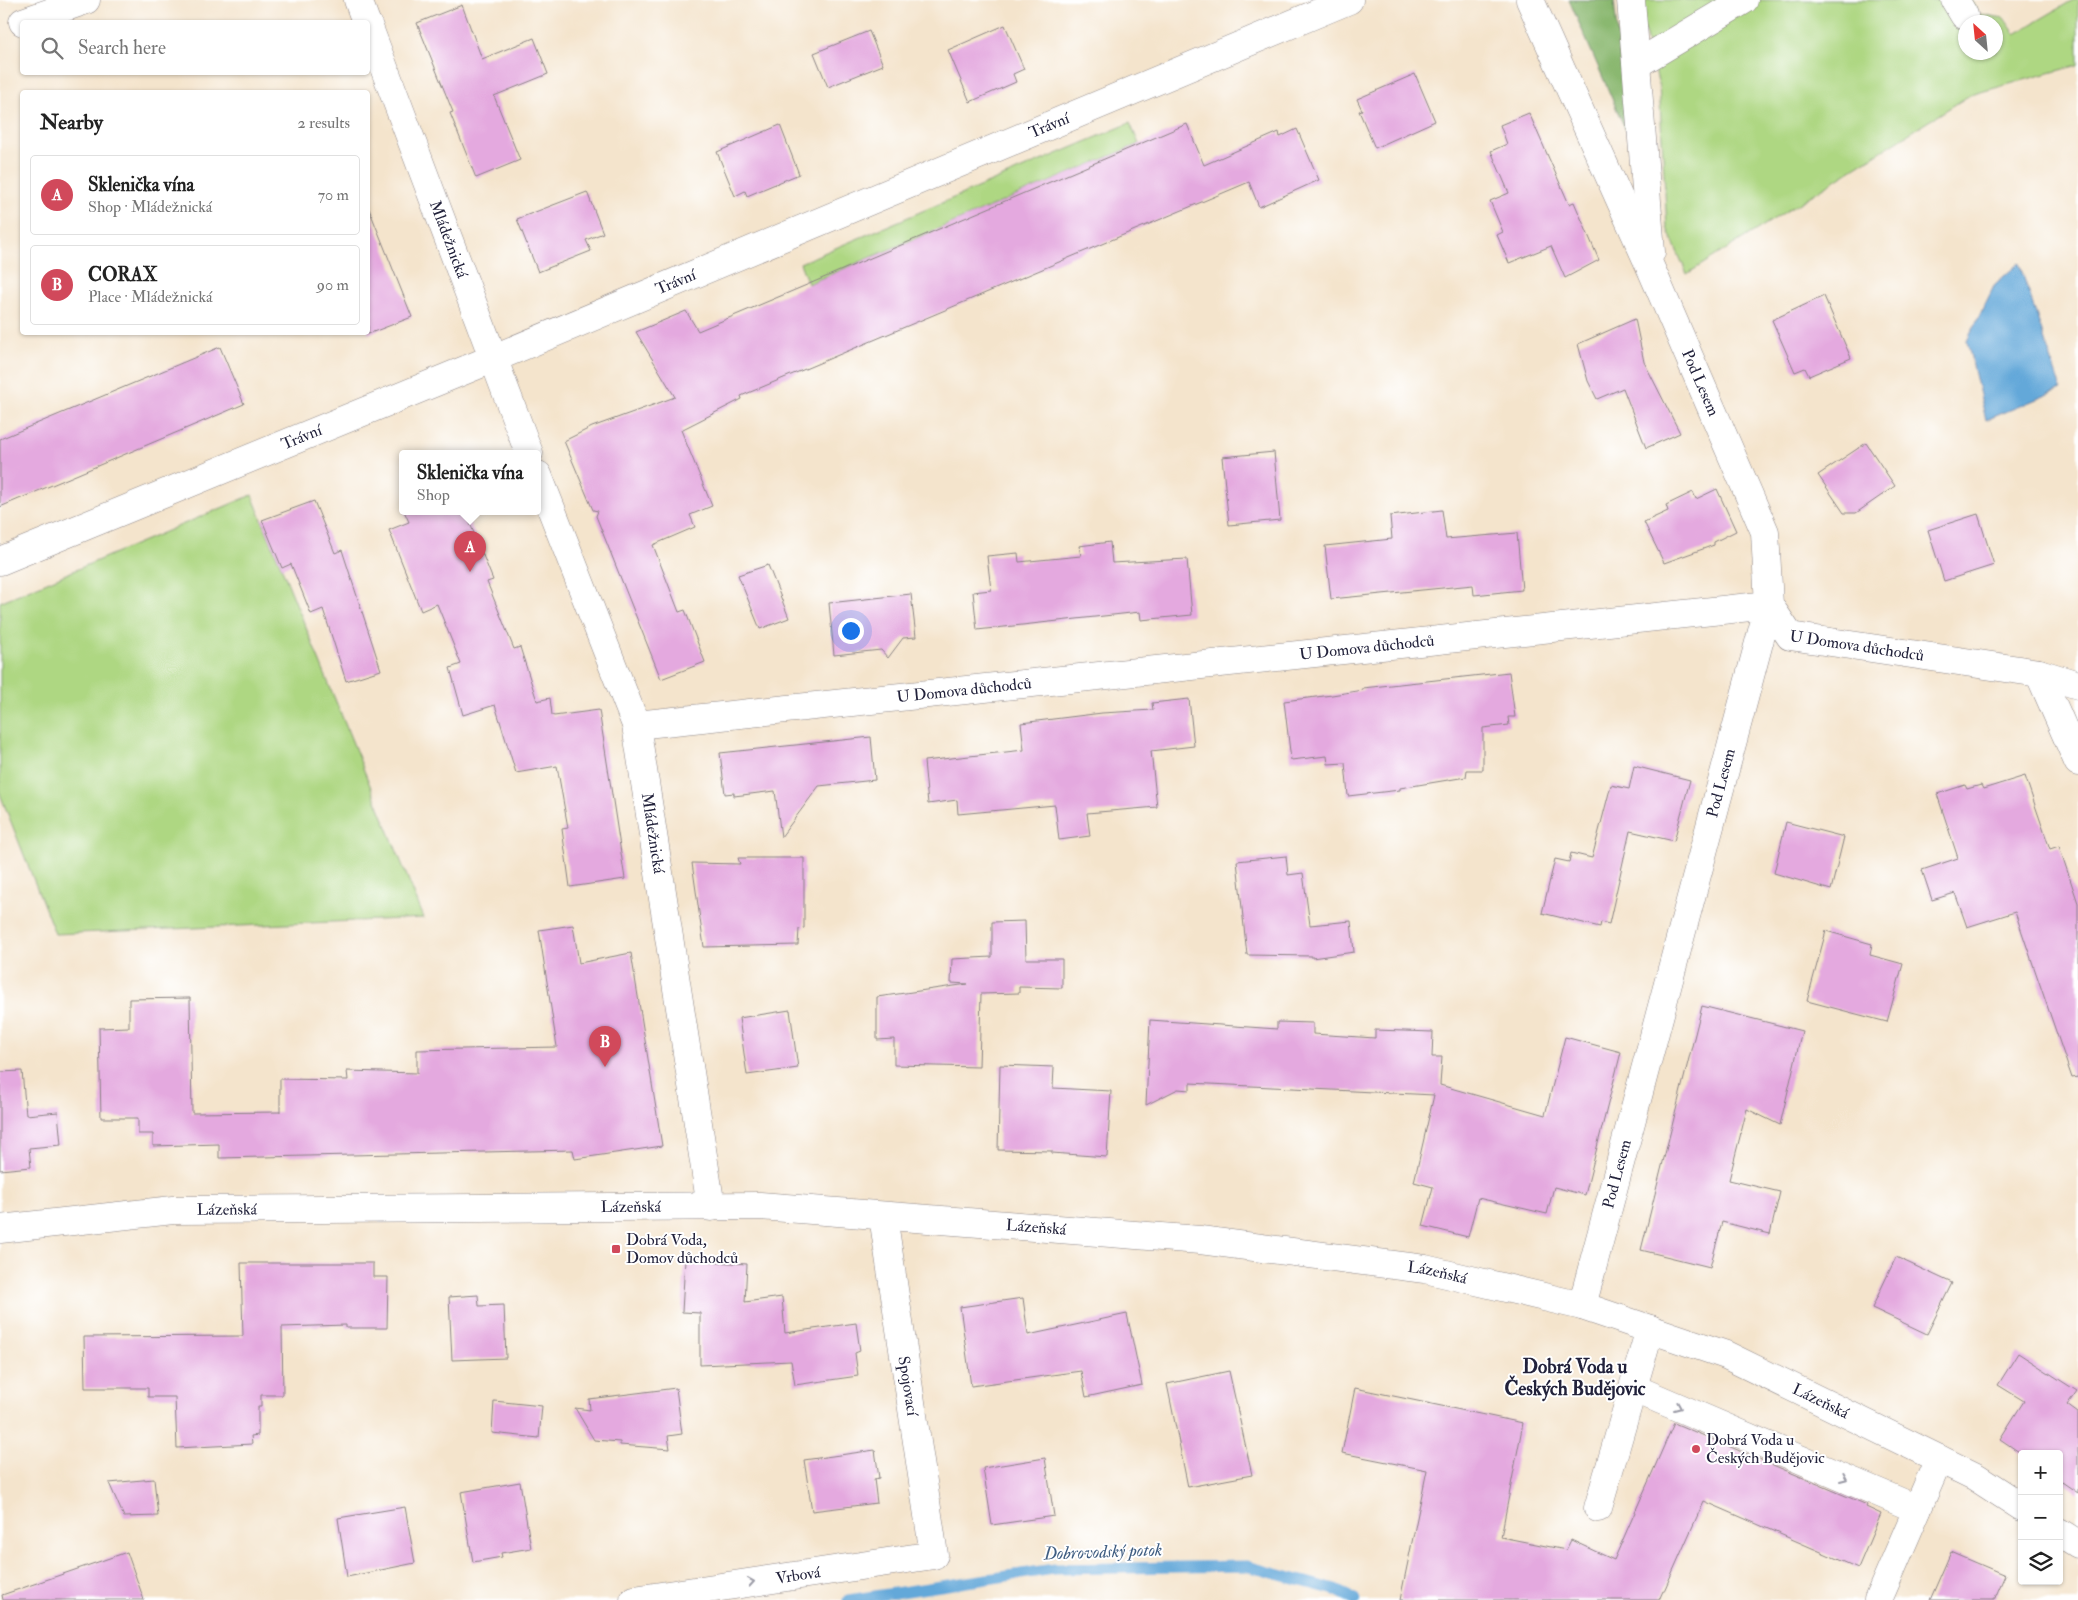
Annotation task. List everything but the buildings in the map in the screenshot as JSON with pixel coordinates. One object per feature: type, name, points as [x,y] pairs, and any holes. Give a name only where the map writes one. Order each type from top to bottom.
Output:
[{"type":"street","points":[[31,20],[86,0]]},
{"type":"street","name":"Mládežnická","points":[[358,0],[366,20]]},
{"type":"street","name":"Trávní","points":[[0,561],[492,359],[1349,0]]},
{"type":"street","name":"Pod Lesem","points":[[1530,0],[1652,271],[1765,532],[1769,605],[1582,1306]]},
{"type":"street","name":"Pod Lesem","points":[[1631,0],[1652,271]]},
{"type":"street","points":[[1637,64],[1744,0]]},
{"type":"street","points":[[0,31],[20,24]]},
{"type":"street","name":"Mládežnická","points":[[370,32],[528,450]]},
{"type":"street","name":"Mládežnická","points":[[541,483],[636,725],[711,1206]]},
{"type":"street","name":"U Domova důchodců","points":[[636,725],[1769,605],[1790,636],[2039,673],[2078,685]]},
{"type":"street","points":[[2039,673],[2078,762]]},
{"type":"street","name":"Lázeňská","points":[[0,1229],[173,1210],[760,1206],[1200,1240],[1425,1270],[1582,1306],[1726,1355],[1976,1477],[2018,1504]]},
{"type":"street","name":"Spojovací","points":[[882,1216],[934,1555]]},
{"type":"street","points":[[1598,1508],[1650,1330]]},
{"type":"street","points":[[1633,1388],[1917,1509]]},
{"type":"street","points":[[1878,1600],[1939,1459]]},
{"type":"street","points":[[2063,1535],[2078,1544]]},
{"type":"street","name":"Vrbová","points":[[634,1600],[934,1555]]},
{"type":"green space","points":[[1569,0],[1614,0],[1627,133]]},
{"type":"green space","points":[[1640,0],[1971,0],[1979,14],[1985,15],[1958,15],[1958,60],[2003,60],[2003,18],[2015,34],[2073,0],[2078,0],[2078,65],[1970,95],[1687,274],[1667,228],[1659,85],[1640,14]]},
{"type":"green space","points":[[1130,123],[1139,144],[808,284],[800,263]]},
{"type":"green space","points":[[252,495],[424,918],[55,934],[0,794],[0,602]]},
{"type":"water","points":[[2019,263],[2061,389],[1986,420],[1967,341],[1995,284]]},
{"type":"waterway","name":"Dobrovodský potok","points":[[848,1600],[1054,1569],[1247,1566],[1335,1590],[1356,1600]]},
{"type":"place","name":"Sklenička vína","points":[[470,572]]},
{"type":"place","name":"CORAX","points":[[605,1067]]},
{"type":"place","name":"Dobrá Voda, Domov důchodců","points":[[616,1249]]},
{"type":"place","name":"Dobrá Voda u Českých Budějovic","points":[[1696,1449]]},
{"type":"district","name":"Dobrá Voda u Českých Budějovic","points":[[1575,1378]]}]
